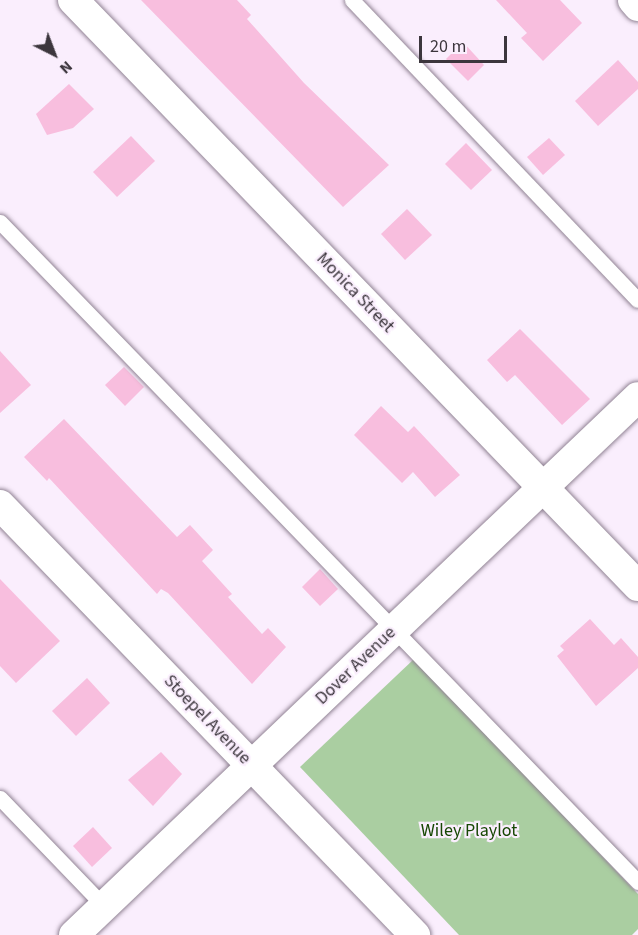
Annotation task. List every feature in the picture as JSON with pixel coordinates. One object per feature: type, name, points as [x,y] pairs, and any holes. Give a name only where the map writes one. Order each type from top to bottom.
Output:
[{"type":"street","name":"Monica Street","points":[[73,0],[638,586]]},
{"type":"street","points":[[633,0],[638,6]]},
{"type":"street","name":"Dover Avenue","points":[[74,935],[638,397]]},
{"type":"street","name":"Stoepel Avenue","points":[[0,505],[415,935]]},
{"type":"lane","points":[[352,0],[638,300]]},
{"type":"lane","points":[[0,222],[638,882]]},
{"type":"lane","points":[[0,798],[104,906]]},
{"type":"green space","name":"Wiley Playlot","points":[[414,659],[638,894],[638,929],[632,935],[459,935],[300,767]]},
{"type":"building","points":[[141,0],[237,0],[251,15],[247,19],[304,83],[389,165],[343,207]]},
{"type":"building","points":[[496,0],[560,0],[582,23],[543,61],[521,38],[527,33]]},
{"type":"building","points":[[463,42],[484,65],[468,81],[446,59]]},
{"type":"building","points":[[618,60],[638,82],[638,89],[598,126],[575,101]]},
{"type":"building","points":[[69,84],[94,109],[73,128],[47,135],[36,114]]},
{"type":"building","points":[[131,136],[155,161],[117,197],[93,172]]},
{"type":"building","points":[[549,138],[565,155],[543,175],[527,157]]},
{"type":"building","points":[[466,143],[492,170],[471,190],[445,164]]},
{"type":"building","points":[[407,209],[432,235],[405,260],[381,234]]},
{"type":"building","points":[[520,329],[590,399],[562,425],[515,375],[507,382],[487,360]]},
{"type":"building","points":[[0,351],[31,385],[0,413]]},
{"type":"building","points":[[124,367],[144,387],[125,406],[105,385]]},
{"type":"building","points":[[381,406],[408,432],[414,426],[460,475],[435,497],[413,472],[402,483],[354,435]]},
{"type":"building","points":[[64,419],[177,537],[190,525],[213,550],[202,561],[232,594],[228,597],[262,634],[268,628],[286,647],[252,684],[168,593],[161,589],[157,594],[49,478],[47,481],[24,457]]},
{"type":"building","points":[[320,569],[338,589],[320,606],[302,587]]},
{"type":"building","points":[[0,579],[60,641],[16,683],[0,666]]},
{"type":"building","points":[[590,619],[614,645],[621,638],[638,657],[638,668],[596,706],[557,656],[564,650],[560,646]]},
{"type":"building","points":[[87,678],[110,703],[76,736],[52,711]]},
{"type":"building","points":[[161,752],[182,774],[153,806],[128,780]]},
{"type":"building","points":[[93,827],[112,848],[92,867],[73,846]]}]
